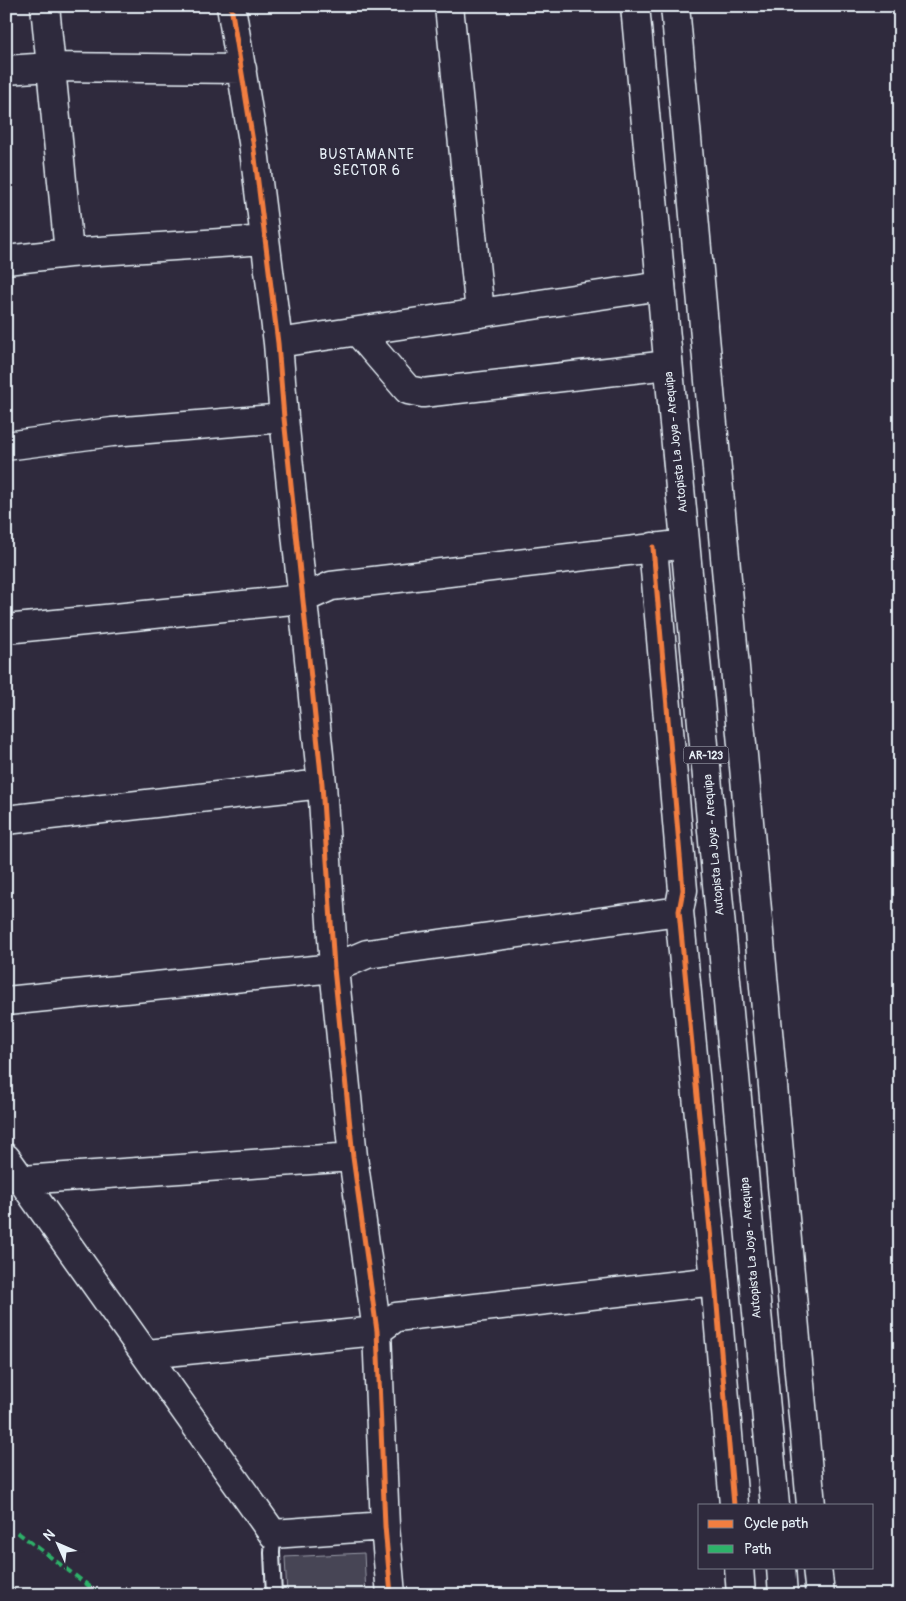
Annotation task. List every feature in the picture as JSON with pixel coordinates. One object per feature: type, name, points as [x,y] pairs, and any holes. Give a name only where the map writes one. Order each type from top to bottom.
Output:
[{"type":"street","points":[[45,6],[69,253]]},
{"type":"street","points":[[232,6],[253,142],[278,343],[322,784],[334,968],[353,1157],[377,1331],[385,1526],[391,1595]]},
{"type":"street","points":[[449,6],[480,313]]},
{"type":"street","name":"Autopista La Joya - Arequipa","points":[[635,6],[775,1504]]},
{"type":"street","name":"AR-123","points":[[675,6],[811,1504]]},
{"type":"street","points":[[6,70],[50,67],[242,68]]},
{"type":"street","points":[[6,260],[69,253],[265,240]]},
{"type":"street","points":[[278,343],[661,286]]},
{"type":"street","points":[[358,332],[408,390],[423,393],[668,365]]},
{"type":"street","points":[[6,446],[112,432],[284,418]]},
{"type":"street","points":[[6,629],[302,598],[331,586],[686,544]]},
{"type":"street","points":[[652,547],[734,1504]]},
{"type":"street","points":[[6,820],[322,784]]},
{"type":"street","points":[[6,1001],[334,968],[367,954],[681,901],[718,883]]},
{"type":"street","points":[[22,1180],[353,1157]]},
{"type":"street","points":[[6,1158],[273,1534],[385,1526]]},
{"type":"street","points":[[147,1354],[377,1331],[396,1317],[715,1281]]},
{"type":"street","points":[[739,1568],[741,1595]]},
{"type":"street","points":[[781,1568],[783,1595]]},
{"type":"street","points":[[817,1568],[820,1595]]},
{"type":"lane","points":[[273,1534],[274,1595]]},
{"type":"shaded area","points":[[364,1553],[366,1595],[287,1595],[285,1557]]},
{"type":"marked path","points":[[17,1532],[101,1595]]},
{"type":"cycle path","points":[[231,6],[253,142],[278,343],[322,784],[334,968],[353,1157],[377,1331],[385,1526],[391,1595]]},
{"type":"cycle path","points":[[653,547],[683,890],[679,911],[715,1281],[734,1504]]},
{"type":"district","name":"BUSTAMANTE SECTOR 6","points":[[367,162]]}]
